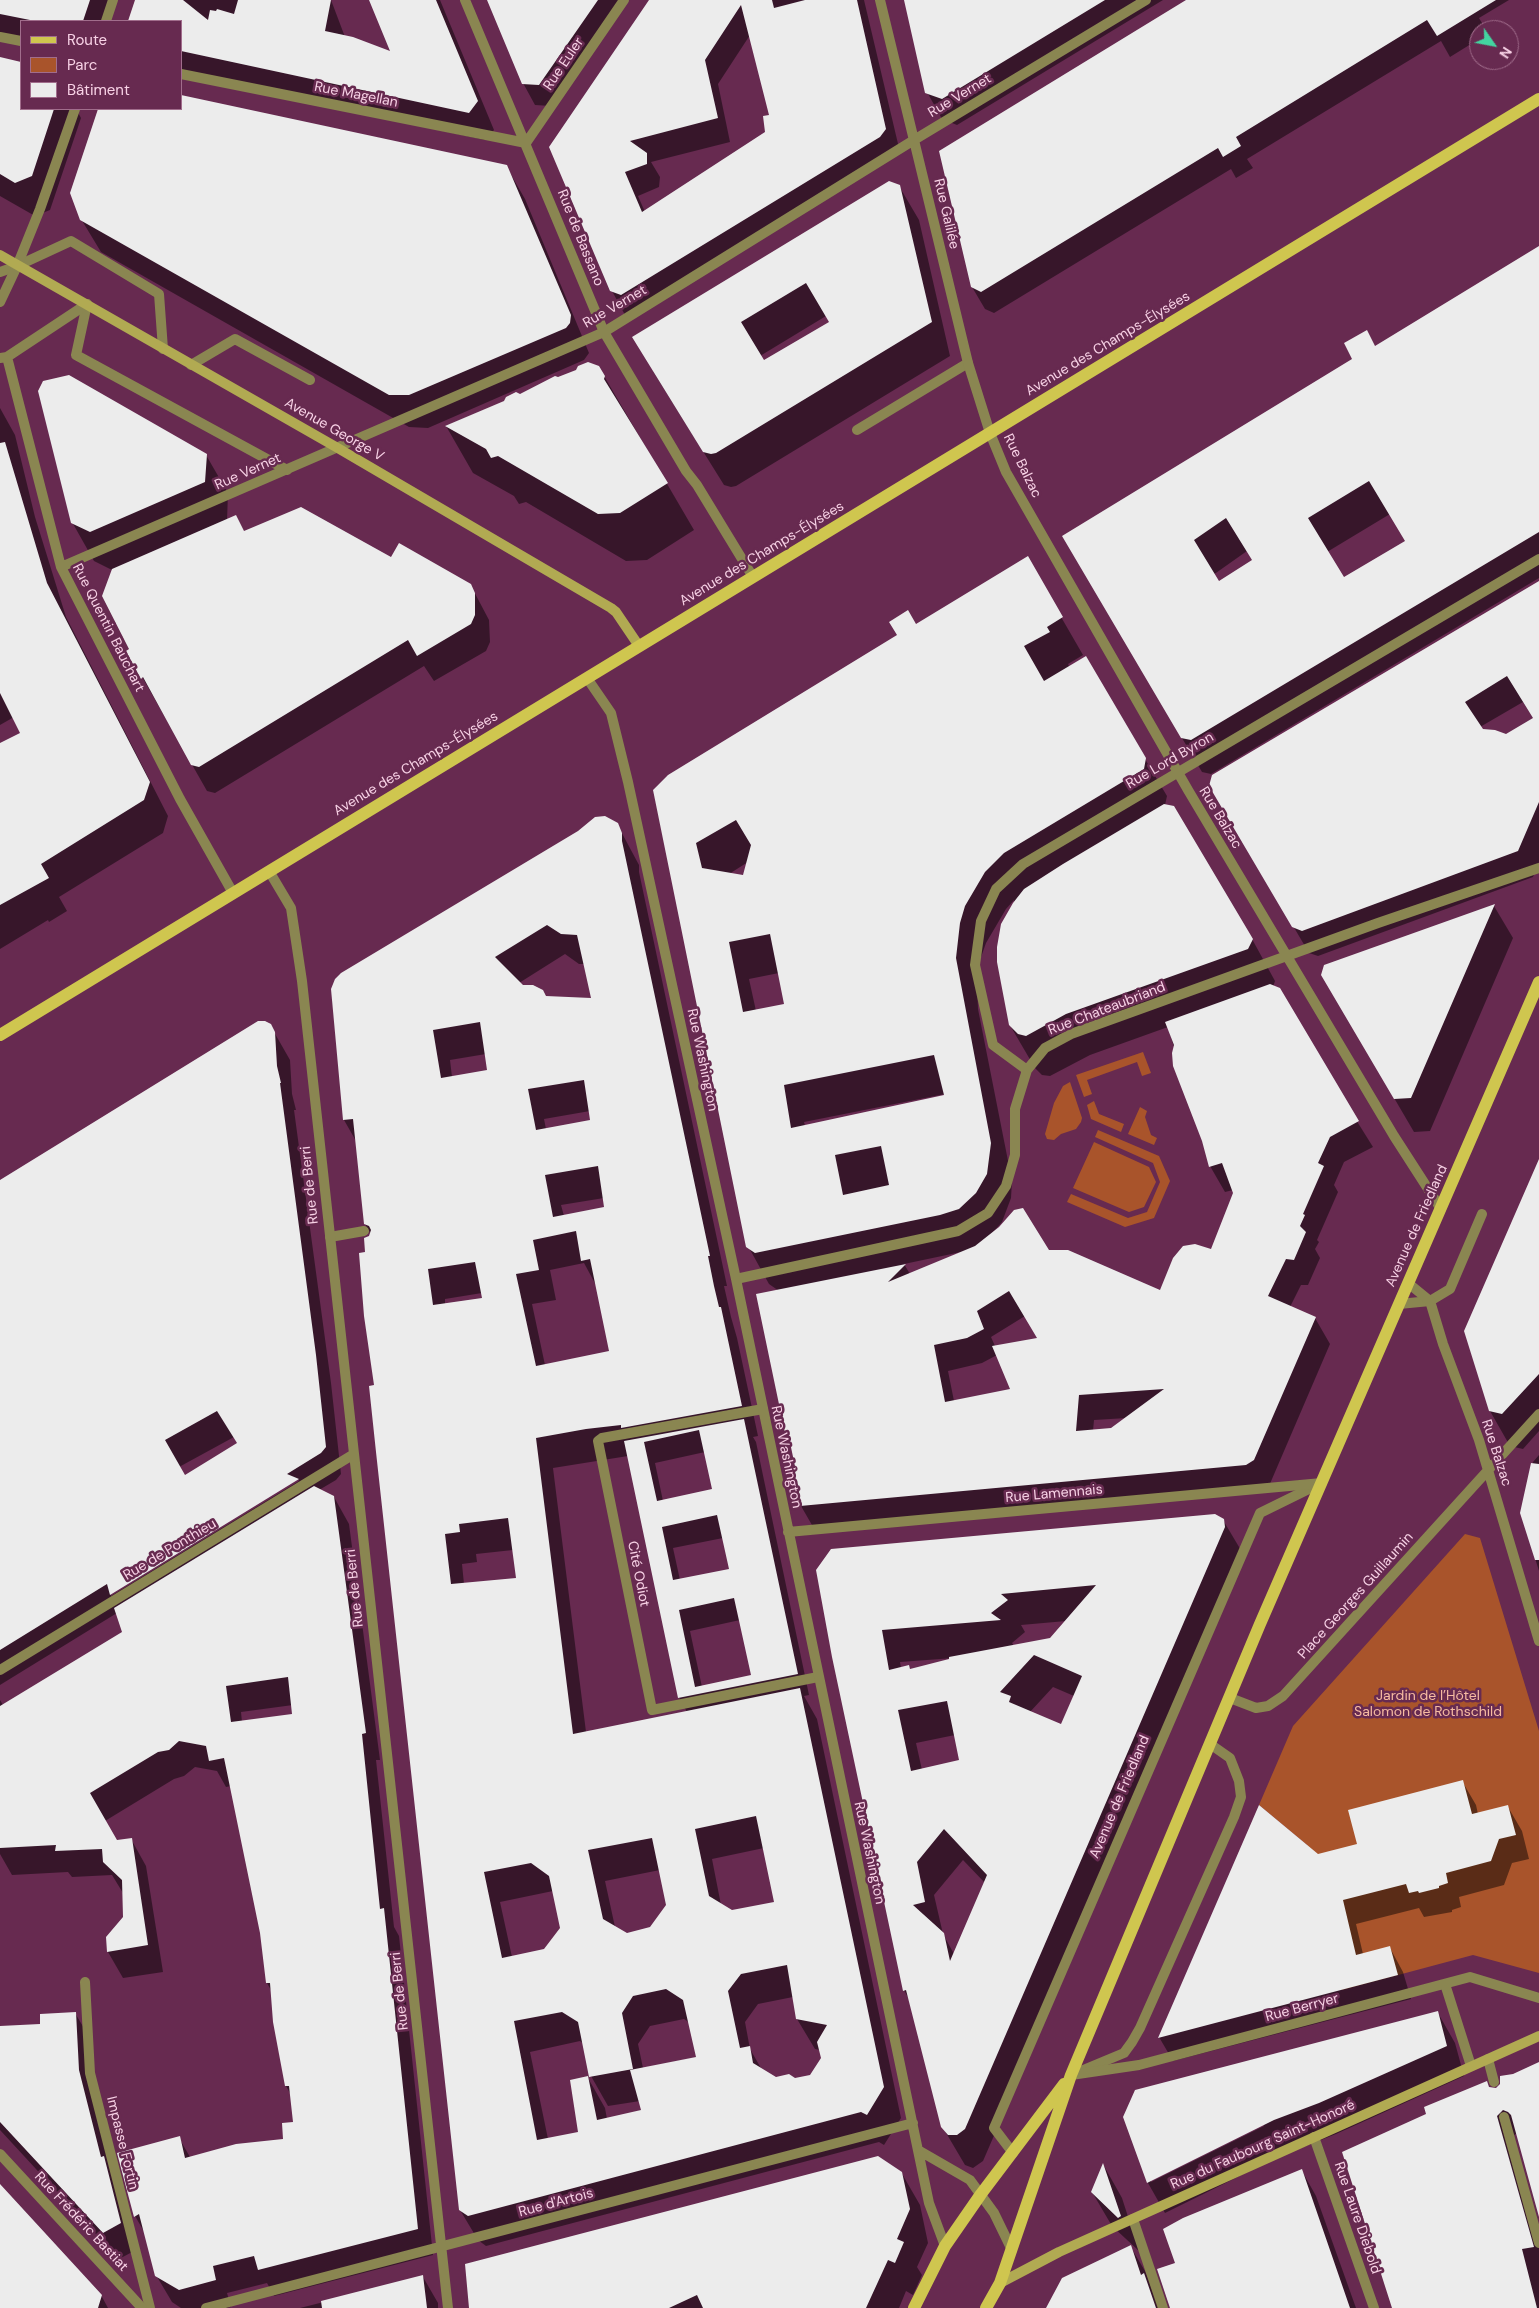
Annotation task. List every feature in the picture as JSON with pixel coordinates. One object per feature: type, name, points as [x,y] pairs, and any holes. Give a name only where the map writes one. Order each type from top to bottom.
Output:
[{"type":"main road","name":"Avenue des Champs-Élysées","points":[[1,1032],[754,577],[1539,99]]},
{"type":"main road","name":"Avenue de Friedland","points":[[986,2308],[1000,2283],[1071,2075],[1260,1624],[1539,982]]},
{"type":"main road","name":"Avenue de Friedland","points":[[914,2308],[945,2246],[981,2194],[1071,2075]]},
{"type":"street","points":[[106,20],[113,0]]},
{"type":"street","name":"Rue de Bassano","points":[[465,0],[604,332],[686,471],[698,485],[754,577]]},
{"type":"street","name":"Rue Euler","points":[[526,143],[624,0]]},
{"type":"street","name":"Rue Galilée","points":[[880,0],[968,363],[990,433]]},
{"type":"street","name":"Rue Vernet","points":[[61,567],[604,332],[914,140],[1146,0]]},
{"type":"street","points":[[0,36],[20,41]]},
{"type":"street","name":"Rue Magellan","points":[[182,74],[526,143]]},
{"type":"street","points":[[0,302],[40,209],[75,110]]},
{"type":"street","points":[[0,272],[70,241],[159,294],[163,349]]},
{"type":"street","name":"Avenue George V","points":[[0,255],[336,447],[611,608],[616,612],[639,646]]},
{"type":"street","points":[[4,358],[87,304]]},
{"type":"street","points":[[87,304],[76,355],[287,470]]},
{"type":"street","points":[[191,365],[235,339],[310,380]]},
{"type":"street","name":"Rue Quentin Bauchart","points":[[4,358],[61,567],[180,798],[233,893]]},
{"type":"street","points":[[857,430],[968,363]]},
{"type":"street","name":"Rue Balzac","points":[[990,433],[1006,472],[1178,772],[1394,1136],[1441,1209]]},
{"type":"street","name":"Rue Lord Byron","points":[[1027,1070],[993,1045],[976,965],[981,921],[996,889],[1023,864],[1539,558]]},
{"type":"street","name":"Rue Washington","points":[[587,678],[611,713],[630,792],[736,1278],[918,2150],[930,2203],[945,2246]]},
{"type":"street","name":"Rue Chateaubriand","points":[[736,1278],[958,1232],[988,1214],[1006,1186],[1015,1155],[1015,1109],[1027,1070],[1046,1048],[1070,1034],[1539,868]]},
{"type":"street","name":"Rue de Berri","points":[[269,871],[291,908],[302,981],[448,2308]]},
{"type":"street","points":[[1399,1304],[1430,1301],[1450,1290],[1482,1214]]},
{"type":"street","points":[[330,1237],[364,1230]]},
{"type":"street","points":[[1408,1284],[1430,1301]]},
{"type":"street","name":"Rue Balzac","points":[[1430,1301],[1488,1471],[1539,1641]]},
{"type":"street","name":"Cité Odiot","points":[[763,1409],[602,1438],[598,1441],[652,1710],[818,1677]]},
{"type":"street","name":"Place Georges Guillaumin","points":[[1230,1698],[1256,1708],[1268,1706],[1283,1696],[1539,1414]]},
{"type":"street","name":"Rue de Ponthieu","points":[[0,1670],[354,1454]]},
{"type":"street","name":"Rue Lamennais","points":[[788,1532],[1322,1483]]},
{"type":"street","name":"Avenue de Friedland","points":[[1013,2152],[994,2128],[1260,1513],[1322,1483]]},
{"type":"street","points":[[1071,2075],[1124,2053],[1132,2042],[1234,1818],[1241,1798],[1239,1781],[1230,1758],[1210,1744]]},
{"type":"street","name":"Rue Berryer","points":[[1071,2075],[1139,2066],[1470,1977],[1539,1998]]},
{"type":"street","name":"Impasse Fortin","points":[[85,1982],[90,2073],[150,2308]]},
{"type":"street","points":[[1445,1984],[1471,2066]]},
{"type":"street","name":"Rue du Faubourg Saint-Honoré","points":[[1000,2283],[1059,2252],[1539,2036]]},
{"type":"street","points":[[1488,2059],[1494,2082]]},
{"type":"street","points":[[1504,2117],[1539,2243]]},
{"type":"street","name":"Rue d'Artois","points":[[206,2308],[442,2248],[913,2123]]},
{"type":"street","name":"Rue Laure Diebold","points":[[1314,2136],[1374,2308]]},
{"type":"street","points":[[918,2150],[970,2180],[994,2213],[1012,2250]]},
{"type":"street","name":"Rue Frédéric Bastiat","points":[[0,2154],[142,2308]]},
{"type":"street","points":[[1132,2219],[1162,2308]]},
{"type":"green space","points":[[1143,1052],[1151,1073],[1142,1076],[1137,1062],[1087,1080],[1092,1094],[1084,1097],[1076,1075]]},
{"type":"green space","points":[[1070,1082],[1082,1118],[1081,1122],[1076,1129],[1061,1134],[1054,1140],[1047,1139],[1045,1134],[1054,1103],[1063,1086]]},
{"type":"green space","points":[[1094,1101],[1099,1114],[1124,1124],[1121,1132],[1091,1119],[1087,1105]]},
{"type":"green space","points":[[1140,1107],[1147,1111],[1145,1117],[1151,1135],[1157,1138],[1154,1145],[1128,1134]]},
{"type":"green space","points":[[1098,1130],[1159,1156],[1170,1181],[1154,1218],[1125,1227],[1067,1202],[1071,1194],[1128,1218],[1147,1212],[1160,1182],[1153,1163],[1095,1137]]},
{"type":"green space","points":[[1094,1142],[1149,1167],[1156,1182],[1144,1207],[1129,1212],[1073,1188]]},
{"type":"green space","name":"Jardin de l’Hôtel Salomon de Rothschild","points":[[1465,1534],[1480,1538],[1539,1731],[1539,1973],[1473,1955],[1342,1990],[1307,1845],[1259,1805],[1293,1726]]},
{"type":"building","points":[[0,0],[90,0],[83,20],[30,20],[0,14]]},
{"type":"building","points":[[135,0],[183,0],[208,20],[210,10],[216,11],[217,9],[234,14],[238,0],[331,0],[325,31],[353,37],[390,51],[369,0],[436,0],[478,101],[469,113],[182,51],[182,20],[128,20]]},
{"type":"building","points":[[487,0],[598,0],[539,85],[522,84]]},
{"type":"building","points":[[649,0],[772,0],[774,8],[805,0],[857,0],[886,129],[880,137],[621,295],[610,291],[549,147]],"holes":[[[741,5],[769,115],[763,116],[765,132],[642,212],[625,172],[647,164],[647,153],[630,141],[718,118],[705,60]]]},
{"type":"building","points":[[904,0],[1105,0],[942,99],[925,93]]},
{"type":"building","points":[[1186,0],[1496,0],[1437,36],[1427,20],[1236,137],[1241,146],[1223,157],[1218,148],[981,292],[971,287],[939,151]]},
{"type":"building","points":[[0,57],[20,62],[20,110],[54,110],[32,176],[15,183],[0,174]]},
{"type":"building","points":[[182,95],[507,165],[571,315],[570,323],[566,328],[409,395],[389,395],[80,220],[70,193],[98,110],[182,110]]},
{"type":"building","points":[[889,181],[900,185],[932,322],[716,453],[703,452],[632,337]],"holes":[[[806,283],[829,322],[764,360],[741,322]]]},
{"type":"building","points":[[1539,246],[1539,532],[1191,740],[1181,738],[1062,536],[1352,359],[1344,343],[1367,330],[1375,346]],"holes":[[[1369,481],[1405,541],[1344,577],[1308,518]],[[1226,518],[1252,560],[1219,581],[1194,540]]]},
{"type":"building","points":[[588,362],[599,366],[605,376],[604,379],[668,483],[620,513],[598,514],[498,456],[491,458],[486,449],[445,426],[504,401],[506,397],[516,392],[520,394],[555,376],[558,377],[576,370],[578,366]]},
{"type":"building","points":[[69,375],[207,454],[205,482],[90,532],[71,523],[38,391],[43,381]]},
{"type":"building","points":[[5,442],[47,583],[150,782],[144,800],[41,864],[49,878],[0,905],[0,743],[20,733],[0,693],[0,443]]},
{"type":"building","points":[[301,507],[391,557],[399,543],[471,584],[475,593],[475,615],[471,624],[417,656],[408,640],[199,767],[191,765],[143,677],[141,679],[126,651],[129,649],[102,596],[112,569],[236,515],[244,531]]},
{"type":"building","points":[[1028,556],[1063,617],[1047,627],[1050,632],[1024,646],[1044,681],[1086,656],[1146,758],[1144,769],[1004,853],[985,872],[965,906],[960,923],[956,958],[991,1143],[987,1174],[976,1193],[959,1209],[940,1215],[755,1253],[746,1247],[653,790],[668,775],[897,635],[889,622],[908,610],[916,624]],"holes":[[[736,820],[751,845],[743,875],[702,868],[696,843]],[[770,934],[784,1004],[743,1012],[729,942]],[[934,1055],[944,1095],[791,1128],[784,1085]],[[881,1146],[889,1185],[843,1195],[835,1155]]]},
{"type":"building","points":[[1539,581],[1539,802],[1518,851],[1302,931],[1292,927],[1209,786],[1212,775]],"holes":[[[1507,676],[1533,718],[1506,734],[1495,730],[1483,729],[1465,702]]]},
{"type":"building","points":[[1164,804],[1174,806],[1253,939],[1248,949],[1066,1014],[1026,1036],[1018,1034],[1009,1025],[997,962],[997,947],[1001,924],[1013,903],[1024,889]]},
{"type":"building","points":[[605,816],[618,823],[622,833],[622,841],[710,1256],[708,1256],[714,1286],[719,1307],[721,1307],[742,1406],[621,1428],[621,1425],[586,1429],[536,1438],[573,1734],[800,1688],[884,2087],[867,2115],[861,2112],[468,2216],[459,2210],[369,1386],[374,1385],[364,1316],[359,1253],[365,1252],[364,1238],[369,1236],[371,1230],[369,1226],[364,1224],[353,1119],[343,1120],[331,989],[335,979],[341,973],[578,831],[595,817]],"holes":[[[547,925],[561,934],[577,935],[591,998],[546,996],[543,990],[533,985],[523,985],[495,957]],[[480,1022],[487,1070],[441,1078],[433,1030]],[[584,1080],[590,1120],[536,1130],[528,1089]],[[598,1166],[604,1207],[553,1217],[545,1175]],[[576,1231],[581,1261],[590,1259],[609,1351],[536,1366],[516,1274],[539,1270],[533,1240]],[[475,1262],[482,1298],[433,1305],[428,1269]],[[508,1518],[516,1578],[451,1584],[445,1534],[460,1532],[459,1524]],[[756,1816],[774,1902],[732,1910],[709,1896],[695,1829]],[[652,1838],[666,1905],[650,1927],[627,1933],[603,1919],[588,1850]],[[531,1863],[549,1876],[560,1928],[544,1949],[502,1958],[484,1872]],[[787,1965],[796,2019],[827,2025],[817,2042],[821,2058],[810,2075],[795,2078],[789,2074],[776,2077],[753,2063],[750,2046],[740,2048],[728,1991],[741,1974]],[[666,1989],[683,2000],[696,2057],[630,2070],[641,2110],[597,2120],[588,2076],[570,2080],[578,2132],[537,2140],[514,2021],[562,2012],[578,2022],[589,2077],[633,2069],[622,2013],[633,1996]]]},
{"type":"building","points":[[1495,904],[1411,1098],[1394,1099],[1321,975],[1324,965]]},
{"type":"building","points":[[1270,984],[1280,988],[1359,1121],[1330,1137],[1318,1163],[1324,1166],[1303,1214],[1305,1215],[1300,1226],[1306,1232],[1294,1260],[1286,1259],[1268,1296],[1316,1317],[1254,1460],[1246,1465],[800,1506],[793,1471],[796,1471],[788,1433],[785,1433],[756,1294],[906,1264],[888,1282],[975,1246],[999,1227],[1014,1210],[1023,1208],[1049,1250],[1068,1250],[1160,1290],[1173,1258],[1183,1246],[1195,1244],[1211,1249],[1233,1193],[1222,1163],[1209,1167],[1202,1141],[1173,1066],[1172,1053],[1174,1045],[1165,1022]],"holes":[[[1009,1291],[1037,1338],[992,1346],[1010,1389],[945,1402],[934,1345],[967,1338],[984,1329],[977,1311]],[[1164,1389],[1111,1428],[1076,1431],[1079,1395]]]},
{"type":"building","points":[[258,1021],[265,1021],[271,1024],[275,1032],[277,1066],[281,1083],[316,1355],[326,1447],[321,1453],[287,1474],[299,1479],[110,1595],[107,1584],[0,1650],[0,1180]],"holes":[[[217,1411],[237,1443],[185,1475],[165,1440]]]},
{"type":"building","points":[[1539,1159],[1539,1374],[1502,1414],[1489,1411],[1464,1331]]},
{"type":"building","points":[[744,1419],[798,1674],[678,1698],[624,1441]],"holes":[[[699,1430],[712,1489],[657,1501],[644,1442]],[[717,1515],[729,1569],[673,1580],[662,1527]],[[734,1598],[751,1675],[695,1687],[679,1610]]]},
{"type":"building","points":[[1531,1463],[1539,1464],[1539,1560],[1535,1560],[1520,1513]]},
{"type":"building","points":[[314,1486],[334,1496],[366,1733],[362,1734],[380,1909],[384,1908],[418,2229],[258,2270],[254,2256],[213,2266],[216,2280],[179,2290],[155,2276],[139,2214],[134,2217],[117,2153],[180,2136],[185,2158],[236,2144],[283,2139],[282,2123],[293,2122],[289,2086],[285,2086],[273,2022],[270,1983],[266,1983],[260,1933],[224,1758],[209,1761],[206,1746],[179,1741],[169,1750],[158,1752],[90,1793],[117,1840],[132,1838],[148,1945],[107,1952],[106,1937],[123,1917],[122,1880],[103,1862],[102,1849],[55,1851],[56,1845],[0,1848],[0,1706],[122,1632],[114,1608]],"holes":[[[288,1677],[292,1714],[231,1722],[226,1686]]]},
{"type":"building","points":[[1215,1514],[1224,1519],[1225,1527],[965,2129],[957,2135],[948,2135],[941,2127],[906,1990],[903,1991],[832,1657],[816,1570],[831,1549]],"holes":[[[1096,1585],[1050,1638],[949,1657],[949,1659],[910,1669],[909,1665],[889,1670],[882,1630],[1001,1620],[991,1613],[1008,1600],[1001,1594]],[[1034,1655],[1082,1676],[1061,1724],[1009,1702],[1011,1696],[1000,1692]],[[947,1701],[959,1760],[911,1771],[898,1710]],[[944,1829],[987,1875],[950,1961],[944,1933],[913,1905],[925,1902],[917,1862]]]},
{"type":"building","points":[[1463,1780],[1472,1814],[1508,1805],[1516,1835],[1499,1839],[1491,1861],[1446,1873],[1448,1883],[1439,1886],[1439,1888],[1419,1893],[1418,1891],[1409,1893],[1406,1884],[1343,1900],[1356,1955],[1390,1946],[1398,1975],[1158,2038],[1259,1805],[1318,1854],[1357,1844],[1348,1810]]},
{"type":"building","points":[[1438,2011],[1447,2046],[1319,2103],[1274,2120],[1147,2183],[1123,2117],[1135,2090]]},
{"type":"building","points":[[76,2012],[79,2070],[101,2157],[104,2156],[121,2223],[103,2233],[0,2122],[0,2026],[40,2024],[40,2014]]},
{"type":"building","points":[[1539,2062],[1539,2217],[1511,2115],[1503,2110],[1497,2116],[1534,2247],[1522,2249],[1537,2308],[1392,2308],[1342,2152],[1426,2114],[1424,2107],[1487,2081],[1489,2087],[1496,2088],[1500,2084],[1500,2076],[1513,2074]]},
{"type":"building","points":[[878,2156],[902,2172],[910,2209],[897,2239],[904,2242],[895,2263],[888,2260],[866,2308],[703,2308],[697,2295],[669,2308],[469,2308],[465,2264]]},
{"type":"building","points":[[1103,2163],[1121,2216],[1118,2218],[1091,2192]]},
{"type":"building","points":[[1302,2169],[1350,2308],[1170,2308],[1157,2269],[1175,2263],[1163,2229],[1183,2218]]},
{"type":"building","points":[[0,2184],[102,2295],[98,2308],[0,2308]]},
{"type":"building","points":[[1131,2245],[1141,2275],[1144,2273],[1156,2308],[1046,2308],[1062,2278]]},
{"type":"building","points":[[423,2275],[427,2308],[322,2308],[321,2301]]}]
